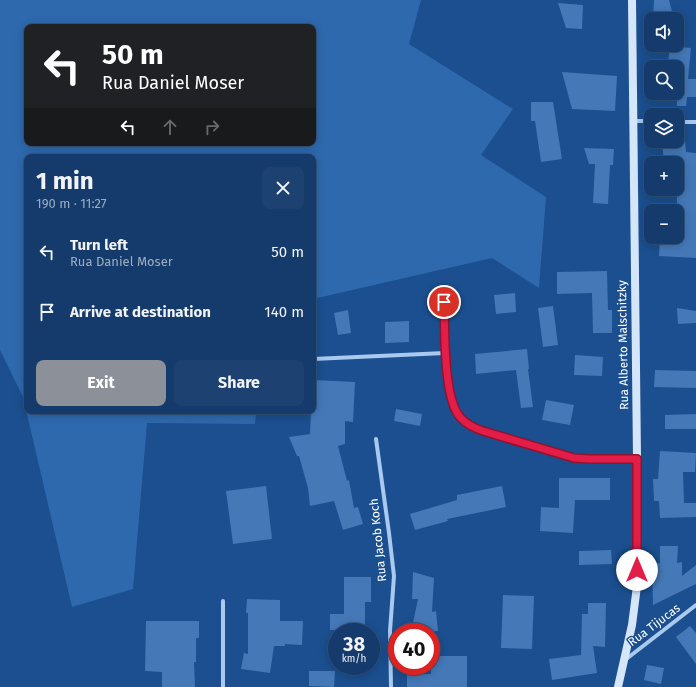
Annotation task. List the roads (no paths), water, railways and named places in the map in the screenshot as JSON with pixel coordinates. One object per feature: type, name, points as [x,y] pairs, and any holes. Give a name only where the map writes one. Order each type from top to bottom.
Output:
[{"type":"street","name":"Rua Alberto Malschitzky","points":[[618,687],[632,625],[637,586],[632,0]]},
{"type":"street","points":[[632,121],[644,121]]},
{"type":"street","points":[[684,122],[696,122]]},
{"type":"street","points":[[444,302],[448,383],[451,399],[459,416],[472,427],[574,458],[637,459]]},
{"type":"street","points":[[316,359],[446,353]]},
{"type":"street","name":"Rua Jacob Koch","points":[[376,439],[394,576],[390,631],[391,687]]},
{"type":"street","points":[[223,601],[223,687]]},
{"type":"street","name":"Rua Tijucas","points":[[624,660],[696,605]]}]
